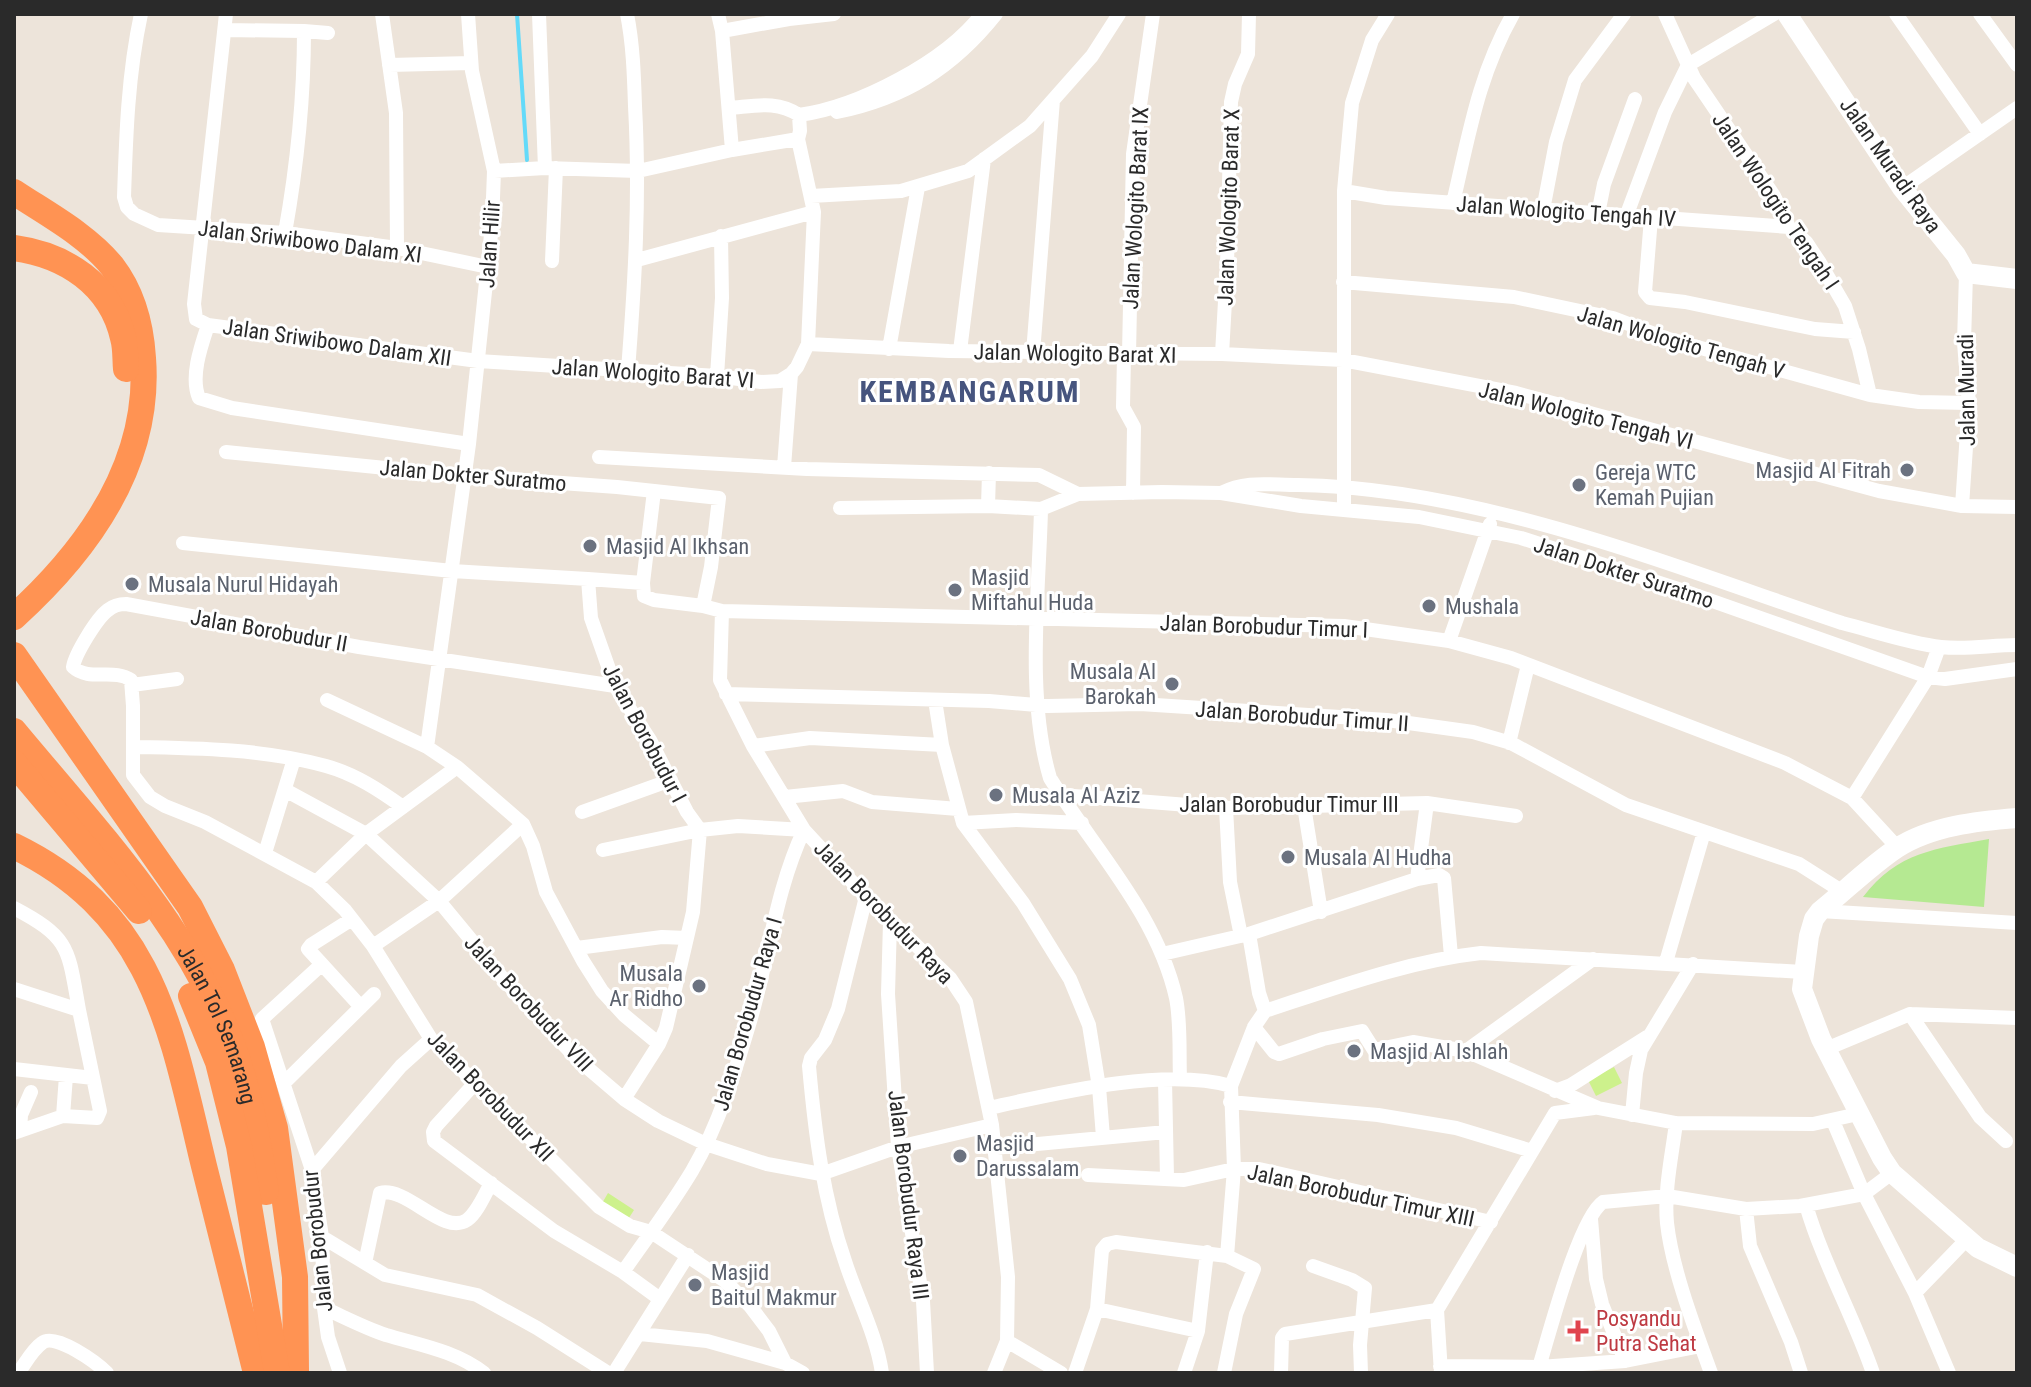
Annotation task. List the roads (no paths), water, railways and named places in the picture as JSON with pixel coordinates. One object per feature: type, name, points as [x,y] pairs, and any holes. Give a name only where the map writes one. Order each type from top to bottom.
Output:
[{"type":"highway","points":[[14,192],[83,239],[111,265],[127,291],[141,333],[145,385],[136,440],[116,491],[89,537],[27,590]]},
{"type":"highway","points":[[14,248],[39,252],[71,265],[97,287],[115,312],[124,339],[127,384],[121,431],[101,483],[78,527],[27,590],[14,617]]},
{"type":"highway","points":[[14,655],[190,907],[222,970],[247,1034],[275,1128],[295,1277],[290,1372]]},
{"type":"highway","name":"Jalan Tol Semarang","points":[[14,731],[152,898],[205,983],[236,1056],[259,1146],[290,1372]]},
{"type":"highway","name":"Jalan Tol Semarang","points":[[14,763],[137,908],[189,989],[218,1062],[290,1372]]},
{"type":"highway","points":[[14,846],[58,870],[89,895],[124,934],[142,962],[164,1012],[179,1064],[256,1373]]},
{"type":"street","name":"Jalan Sriwibowo Dalam XI","points":[[141,14],[134,45],[125,166],[124,197],[127,207],[134,214],[158,225],[285,233],[397,248],[488,267]]},
{"type":"street","points":[[204,227],[226,14]]},
{"type":"street","points":[[382,14],[396,113],[397,248]]},
{"type":"street","name":"Jalan Hilir","points":[[465,476],[488,267],[494,171],[471,63],[468,14]]},
{"type":"street","points":[[539,14],[551,168],[552,261]]},
{"type":"street","points":[[627,14],[632,39],[638,171],[637,260],[628,370]]},
{"type":"street","points":[[719,14],[732,150]]},
{"type":"street","points":[[722,31],[809,15],[834,14]]},
{"type":"street","points":[[816,113],[894,82],[943,53],[982,14]]},
{"type":"street","points":[[729,108],[769,104],[787,107],[799,115],[862,107],[901,94],[955,58],[996,14]]},
{"type":"street","points":[[811,196],[880,193],[918,187],[968,171],[1030,126],[1092,56],[1119,14]]},
{"type":"street","name":"Jalan Wologito Barat IX","points":[[1133,493],[1134,427],[1123,407],[1133,154],[1153,14]]},
{"type":"street","name":"Jalan Wologito Barat X","points":[[1222,354],[1231,102],[1248,54],[1249,14]]},
{"type":"street","points":[[1344,510],[1344,191],[1352,103],[1372,40],[1388,14]]},
{"type":"street","points":[[1453,203],[1480,85],[1494,47],[1513,14]]},
{"type":"street","points":[[1543,210],[1556,142],[1575,80],[1624,14]]},
{"type":"street","name":"Jalan Wologito Tengah I","points":[[1665,14],[1694,78],[1774,196],[1789,227],[1806,242],[1845,306],[1870,395]]},
{"type":"street","points":[[1627,214],[1665,112],[1688,65],[1774,14]]},
{"type":"street","name":"Jalan Muradi Raya","points":[[1787,14],[1902,188],[1956,255],[1966,273]]},
{"type":"street","points":[[1896,14],[1980,134]]},
{"type":"street","points":[[1980,14],[2017,65]]},
{"type":"street","points":[[226,30],[328,33]]},
{"type":"street","points":[[285,233],[296,168],[304,31]]},
{"type":"street","points":[[389,65],[471,63]]},
{"type":"street","points":[[1598,214],[1607,174],[1635,99]]},
{"type":"street","points":[[1033,353],[1053,100]]},
{"type":"street","points":[[1902,188],[2017,108]]},
{"type":"street","points":[[784,467],[791,374],[808,344],[814,212],[798,139],[799,115]]},
{"type":"street","points":[[494,171],[551,168],[638,171],[798,139]]},
{"type":"street","points":[[960,351],[984,159]]},
{"type":"street","points":[[889,349],[918,187]]},
{"type":"street","name":"Jalan Wologito Tengah IV","points":[[1344,191],[1386,198],[1789,227]]},
{"type":"street","points":[[637,260],[814,212]]},
{"type":"street","points":[[1651,218],[1645,292],[1650,298],[1685,302],[1801,327],[1854,332]]},
{"type":"street","name":"Jalan Sriwibowo Dalam XII","points":[[204,227],[194,312],[199,322],[478,361]]},
{"type":"street","points":[[717,376],[722,298],[721,236]]},
{"type":"street","points":[[1966,273],[2017,279]]},
{"type":"street","name":"Jalan Muradi","points":[[1962,506],[1969,403],[1964,343],[1966,273]]},
{"type":"street","name":"Jalan Wologito Tengah V","points":[[1343,282],[1514,297],[1613,318],[1665,338],[1870,395],[1919,402],[1969,403]]},
{"type":"street","points":[[208,325],[196,383],[199,398],[232,408],[469,444]]},
{"type":"street","name":"Jalan Wologito Barat XI","points":[[808,344],[889,349],[1126,355],[1222,354],[1343,360]]},
{"type":"street","name":"Jalan Wologito Tengah VI","points":[[1343,360],[1516,393],[1879,491],[1962,506],[2017,507]]},
{"type":"street","name":"Jalan Wologito Barat VI","points":[[478,361],[717,376],[761,382],[780,381],[791,374]]},
{"type":"street","name":"Jalan Dokter Suratmo","points":[[226,452],[720,500],[703,606]]},
{"type":"street","name":"Jalan Dokter Suratmo","points":[[599,457],[784,467],[1039,475],[1078,494]]},
{"type":"street","points":[[183,543],[452,571],[643,583],[649,491],[646,461]]},
{"type":"street","points":[[988,506],[989,473]]},
{"type":"street","points":[[427,747],[465,476]]},
{"type":"street","name":"Jalan Dokter Suratmo","points":[[1221,493],[1239,484],[1344,486],[1494,511],[1842,623],[1900,638],[1939,647],[1967,649],[2017,645]]},
{"type":"street","name":"Jalan Dokter Suratmo","points":[[840,508],[988,506],[1041,509],[1078,494],[1221,493],[1239,498],[1419,517],[1521,538],[1928,677],[1945,679],[2017,669]]},
{"type":"street","points":[[1041,509],[1037,705],[1045,759],[1050,778],[1126,889],[1162,954],[1176,1000],[1180,1079]]},
{"type":"street","points":[[1449,641],[1494,511]]},
{"type":"street","name":"Jalan Borobudur I","points":[[588,579],[591,618],[615,686],[650,740],[700,830]]},
{"type":"street","name":"Jalan Borobudur Timur I","points":[[643,583],[644,596],[649,599],[722,611],[1344,626],[1449,641],[1528,665],[1785,763],[1852,798],[1898,848]]},
{"type":"street","points":[[1727,607],[1733,587]]},
{"type":"street","name":"Jalan Borobudur II","points":[[132,685],[127,677],[84,674],[73,667],[79,651],[103,614],[110,608],[126,604],[359,647],[615,686]]},
{"type":"street","name":"Jalan Borobudur Raya","points":[[722,611],[720,680],[753,746],[804,830],[890,922],[950,978],[966,1002],[992,1125],[1008,1277],[1007,1341],[994,1373]]},
{"type":"street","points":[[1886,662],[1900,638]]},
{"type":"street","points":[[1998,646],[1998,670]]},
{"type":"street","points":[[1852,798],[1928,677],[1939,647]]},
{"type":"street","points":[[1509,743],[1528,665]]},
{"type":"street","points":[[177,679],[132,685],[134,747],[199,748],[328,766],[377,788],[403,807]]},
{"type":"street","name":"Jalan Borobudur Timur II","points":[[726,694],[1037,705],[1140,704],[1387,720],[1473,732],[1509,743],[1626,805],[1799,864],[1843,892]]},
{"type":"street","points":[[327,700],[427,747],[457,767],[523,824],[533,846],[546,892],[602,991],[624,1015],[659,1044]]},
{"type":"street","points":[[935,700],[942,745],[960,816],[1023,903],[1070,979],[1089,1025],[1103,1137]]},
{"type":"street","points":[[753,746],[810,738],[942,745]]},
{"type":"street","name":"Jalan Borobudur XII","points":[[134,747],[133,775],[150,797],[205,822],[316,882],[373,946],[431,1039],[599,1207],[630,1226],[651,1232],[725,1281],[769,1331],[785,1363]]},
{"type":"street","points":[[265,853],[294,759]]},
{"type":"street","points":[[316,882],[366,834],[457,767]]},
{"type":"street","points":[[582,812],[671,780]]},
{"type":"street","name":"Jalan Borobudur VIII","points":[[285,790],[366,834],[439,901],[505,981],[576,1058],[624,1099],[658,1121],[706,1144],[767,1164],[821,1174]]},
{"type":"street","points":[[785,797],[843,791],[872,802],[960,816],[1082,823]]},
{"type":"street","name":"Jalan Borobudur Timur III","points":[[1061,795],[1226,808],[1427,803],[1516,816]]},
{"type":"street","points":[[1417,879],[1427,803]]},
{"type":"street","points":[[1304,806],[1321,912]]},
{"type":"street","points":[[1226,808],[1230,882],[1265,1011]]},
{"type":"street","points":[[2017,818],[1970,823],[1927,833],[1898,848],[1820,911],[1811,928],[1802,989],[1826,1049],[1892,1173],[1978,1248],[2017,1267]]},
{"type":"street","points":[[373,946],[439,901],[523,824]]},
{"type":"street","points":[[603,850],[700,830],[738,826],[804,830]]},
{"type":"street","points":[[624,1099],[666,1028],[693,912],[700,830]]},
{"type":"street","name":"Jalan Borobudur Raya I","points":[[623,1272],[691,1173],[706,1144],[751,1017],[770,935],[804,830]]},
{"type":"street","points":[[1666,962],[1704,832]]},
{"type":"street","points":[[1162,954],[1245,935],[1417,879],[1439,875],[1444,878],[1451,956]]},
{"type":"street","points":[[866,897],[838,1009],[825,1040],[811,1058],[809,1066],[821,1174],[844,1261],[878,1346],[882,1373]]},
{"type":"street","points":[[14,908],[45,924],[60,939],[70,963],[99,1115],[93,1118],[63,1116],[17,1132]]},
{"type":"street","points":[[1820,911],[2017,923]]},
{"type":"street","points":[[352,919],[308,947],[361,1007]]},
{"type":"street","name":"Jalan Borobudur Raya III","points":[[890,922],[888,994],[898,1147],[923,1301],[927,1373]]},
{"type":"street","points":[[577,948],[662,937],[687,938]]},
{"type":"street","points":[[1227,1256],[1234,1169],[1231,1086],[1254,1027],[1265,1011],[1451,956],[1481,953],[1803,972]]},
{"type":"street","points":[[1466,1051],[1593,959]]},
{"type":"street","points":[[1632,1115],[1641,1050],[1693,964]]},
{"type":"street","name":"Jalan Borobudur","points":[[321,965],[262,1019],[312,1170],[322,1237],[324,1308],[328,1337],[340,1373]]},
{"type":"street","points":[[14,989],[79,1010]]},
{"type":"street","points":[[284,1083],[374,994]]},
{"type":"street","points":[[1826,1049],[1910,1014],[2017,1018]]},
{"type":"street","points":[[1910,1014],[1980,1117],[2006,1141]]},
{"type":"street","points":[[1254,1027],[1279,1054],[1323,1039],[1362,1031],[1374,1050],[1413,1042],[1466,1051],[1598,1108],[1676,1123],[1813,1124],[1858,1114]]},
{"type":"street","points":[[1555,1091],[1571,1085],[1651,1034]]},
{"type":"street","points":[[312,1170],[401,1066],[431,1039]]},
{"type":"street","points":[[14,1069],[93,1078]]},
{"type":"street","points":[[63,1116],[66,1076]]},
{"type":"street","points":[[1165,1080],[1167,1178]]},
{"type":"street","points":[[989,1108],[1070,1090],[1165,1080],[1212,1081],[1231,1086]]},
{"type":"street","points":[[476,1082],[436,1126],[434,1141],[554,1231],[623,1272],[660,1299]]},
{"type":"street","points":[[1538,1084],[1555,1113]]},
{"type":"street","points":[[17,1132],[31,1092]]},
{"type":"street","points":[[1230,1102],[1378,1115],[1456,1128],[1532,1151]]},
{"type":"street","points":[[1555,1113],[1598,1108]]},
{"type":"street","points":[[1555,1113],[1437,1310],[1440,1369],[1625,1361],[1701,1346]]},
{"type":"street","points":[[1833,1121],[1864,1194],[1915,1293],[1949,1373]]},
{"type":"street","points":[[1676,1123],[1667,1196],[1667,1224],[1682,1284],[1711,1373]]},
{"type":"street","points":[[821,1174],[898,1147],[992,1125]]},
{"type":"street","points":[[994,1148],[1166,1132]]},
{"type":"street","name":"Jalan Borobudur Timur XIII","points":[[1088,1175],[1193,1180],[1234,1169],[1259,1169],[1491,1222]]},
{"type":"street","points":[[1539,1367],[1563,1286],[1590,1216],[1597,1206],[1611,1199],[1667,1196],[1746,1209],[1806,1205],[1864,1194],[1892,1173]]},
{"type":"street","points":[[365,1263],[380,1193],[395,1192],[425,1211],[457,1223],[471,1216],[491,1183]]},
{"type":"street","points":[[1806,1205],[1818,1246],[1859,1334],[1873,1373]]},
{"type":"street","points":[[1746,1209],[1750,1246],[1801,1373]]},
{"type":"street","points":[[1590,1216],[1596,1279],[1602,1304],[1625,1361]]},
{"type":"street","points":[[322,1237],[385,1275],[477,1295],[611,1373],[640,1334],[688,1255]]},
{"type":"street","points":[[1915,1293],[1967,1239]]},
{"type":"street","points":[[1075,1373],[1097,1309],[1102,1250],[1107,1244],[1116,1242],[1207,1252],[1227,1256],[1254,1269],[1236,1314],[1224,1373]]},
{"type":"street","points":[[1184,1373],[1198,1331],[1207,1252]]},
{"type":"street","points":[[1313,1266],[1365,1288],[1361,1373]]},
{"type":"street","points":[[324,1308],[383,1334],[471,1362],[484,1373]]},
{"type":"street","points":[[1097,1309],[1198,1331]]},
{"type":"street","points":[[1281,1373],[1282,1338],[1285,1334],[1437,1310]]},
{"type":"street","points":[[640,1334],[707,1341],[785,1363],[803,1373]]},
{"type":"street","points":[[18,1373],[41,1343],[48,1340],[62,1342],[107,1373]]},
{"type":"street","points":[[1007,1341],[1061,1373]]},
{"type":"waterway","points":[[517,14],[527,160]]},
{"type":"place","name":"Masjid Al Fitrah","points":[[1907,470]]},
{"type":"place","name":"Gereja WTC Kemah Pujian","points":[[1579,485]]},
{"type":"place","name":"Masjid Al Ikhsan","points":[[590,546]]},
{"type":"place","name":"Musala Nurul Hidayah","points":[[132,584]]},
{"type":"place","name":"Masjid Miftahul Huda","points":[[955,590]]},
{"type":"place","name":"Mushala","points":[[1429,606]]},
{"type":"place","name":"Musala Al Barokah","points":[[1172,684]]},
{"type":"place","name":"Musala Al Aziz","points":[[996,795]]},
{"type":"place","name":"Musala Al Hudha","points":[[1288,857]]},
{"type":"place","name":"Musala Ar Ridho","points":[[699,986]]},
{"type":"place","name":"Masjid Al Ishlah","points":[[1354,1051]]},
{"type":"place","name":"Masjid Darussalam","points":[[960,1156]]},
{"type":"place","name":"Masjid Baitul Makmur","points":[[695,1285]]},
{"type":"place","name":"Posyandu Putra Sehat","points":[[1578,1331]]},
{"type":"district","name":"KEMBANGARUM","points":[[970,392]]}]
